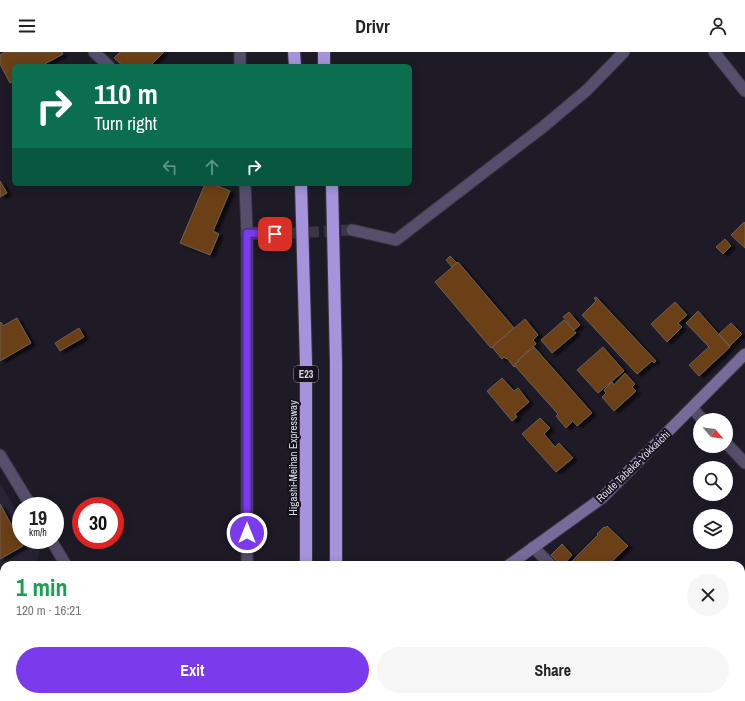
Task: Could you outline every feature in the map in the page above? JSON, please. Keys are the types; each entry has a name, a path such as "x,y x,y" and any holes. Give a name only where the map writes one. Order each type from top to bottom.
{"highway":[{"path":"294,52 295,64"},
{"path":"324,52 324,64"},
{"name":"Higashi-Meihan Expressway","path":"301,186 306,363 306,561"},
{"path":"332,186 336,363 336,561"}],"main road":[{"name":"Route Tabeka-Yokkaichi","path":"514,561 602,498 745,354"}],"street":[{"path":"94,52 107,64"},
{"path":"240,52 240,64"},
{"path":"352,230 396,240 543,127 587,90 624,52"},
{"path":"714,52 745,91"},
{"path":"245,188 247,233 247,561"},
{"path":"247,233 275,234"},
{"path":"692,408 697,413"},
{"path":"733,450 745,463"},
{"path":"0,455 26,497"},
{"path":"533,547 547,561"},
{"path":"56,549 64,561"}],"shaded area":[{"path":"0,483 12,504 12,549 38,549 40,552 37,559 38,561 0,561"}],"building":[{"path":"5,52 62,52 63,54 45,64 12,64 12,82 10,83 0,64 0,55"},
{"path":"120,52 164,52 152,64 121,64 114,58"},
{"path":"0,181 7,193 0,197"},
{"path":"204,186 218,186 230,191 213,231 219,234 210,255 180,243"},
{"path":"744,222 745,223 745,248 731,235"},
{"path":"725,239 731,246 723,254 716,247"},
{"path":"450,256 457,263 452,267 446,260"},
{"path":"458,262 514,328 491,348 435,282"},
{"path":"596,297 656,361 654,363 652,361 637,374 582,315 596,301 594,298"},
{"path":"675,302 687,315 678,323 682,327 667,342 651,324"},
{"path":"698,311 730,347 699,376 689,365 709,347 686,323"},
{"path":"569,312 580,325 574,330 563,317"},
{"path":"17,318 31,343 0,361 0,323 1,322 3,326"},
{"path":"525,319 538,335 533,340 536,344 518,360 519,361 514,367 507,358 506,359 504,357 502,359 492,347"},
{"path":"564,320 576,333 552,353 541,340"},
{"path":"731,323 742,334 730,346 719,334"},
{"path":"79,328 84,337 60,351 55,343"},
{"path":"534,347 592,413 577,426 573,421 566,428 556,416 558,414 515,366 515,364 519,361 518,360"},
{"path":"603,347 624,371 598,393 577,370"},
{"path":"625,373 635,384 632,387 636,391 614,411 602,397 606,393 604,390 612,382 614,385"},
{"path":"502,378 514,391 518,388 529,402 515,414 517,417 512,421 487,391"},
{"path":"540,418 550,428 544,434 555,447 559,443 573,458 556,472 522,434"},
{"path":"0,504 12,526 12,549 18,549 0,559"},
{"path":"607,526 628,546 612,561 572,561 604,527 605,528"},
{"path":"562,544 572,555 567,561 557,561 551,555"}],"tunnel":[{"path":"275,234 352,230"}],"route":[{"path":"247,533 247,233 275,234"}]}
